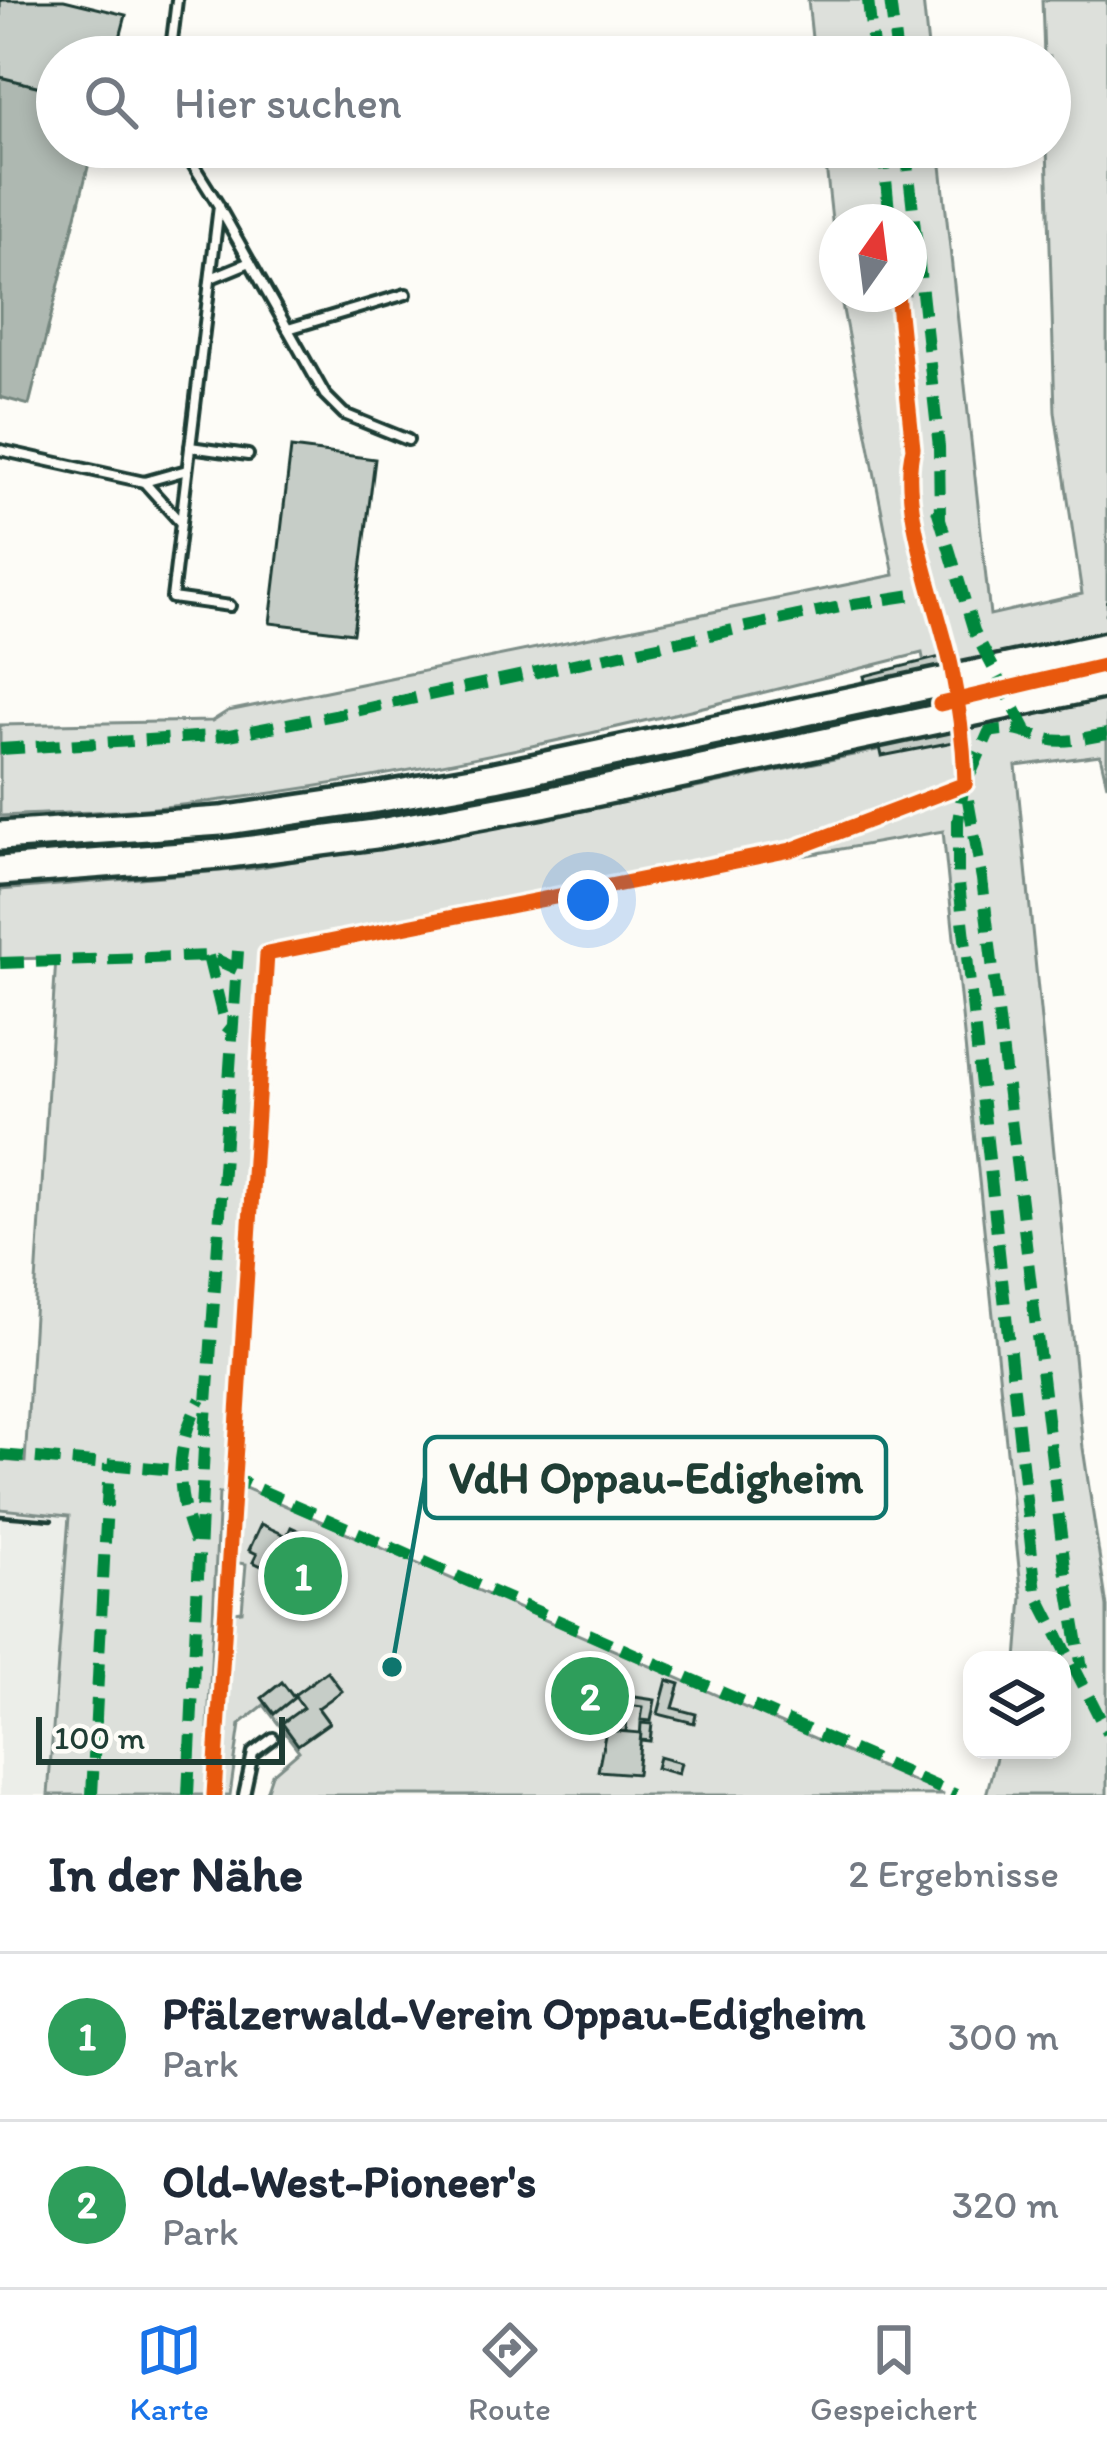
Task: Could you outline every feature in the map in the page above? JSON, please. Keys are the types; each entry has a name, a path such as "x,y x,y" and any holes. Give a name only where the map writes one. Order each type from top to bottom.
{"highway":[{"path":"0,836 221,821 370,799 495,777 1107,644"},
{"path":"0,871 221,854 375,834 1107,683"}],"lane":[{"path":"173,36 177,0"},
{"path":"195,168 325,395 344,414 408,440"},
{"path":"219,206 172,598 230,606"},
{"path":"210,279 250,262"},
{"path":"288,329 406,294"},
{"path":"190,447 248,455"},
{"path":"1,453 144,482 187,470"},
{"path":"144,482 181,523"},
{"path":"214,1795 233,1478"},
{"path":"244,1795 253,1754 273,1738"}],"path":[{"path":"1107,591 1107,644"}],"shaded area":[{"path":"808,0 923,0 927,36 812,36"},
{"path":"1042,0 1107,0 1107,785 1100,755 1016,766 1083,1448 1107,1607 1107,1795 986,1795 996,1759 1071,1759 1071,1651 1018,1651 1022,1597 943,831 716,871 713,860 262,950 227,1493 219,1493 208,1728 214,1730 212,1795 48,1795 69,1516 0,1509 0,1460 25,1462 56,958 0,959 0,890 256,868 691,789 939,737 922,653 637,723 349,781 155,808 0,816 0,725 212,721 228,711 894,575 843,312 927,312 927,204 830,204 826,168 941,168 990,615 1082,594 1055,412 1048,168 1071,168 1071,36 1043,36"},
{"path":"0,77 36,86 36,168 88,168 29,405 0,397"},
{"path":"236,1484 944,1795 265,1795 272,1774 299,1751 264,1705 240,1724 230,1795 220,1795 234,1612 242,1611 246,1564 231,1562"},
{"path":"0,1510 69,1515 48,1795 0,1795"}],"building":[{"path":"0,0 64,0 126,15 120,36 36,36 36,86 0,77"},
{"path":"291,448 375,459 353,633 270,623"},
{"path":"940,657 958,741 882,756 864,676"},
{"path":"261,1524 287,1536 291,1527 324,1542 300,1594 279,1585 283,1576 253,1562 257,1554 249,1550"},
{"path":"327,1671 342,1691 318,1708 329,1723 298,1745 282,1723 303,1708 294,1695"},
{"path":"667,1680 680,1684 673,1708 696,1714 694,1723 658,1714"},
{"path":"282,1682 294,1698 274,1714 262,1698"},
{"path":"595,1691 628,1696 627,1707 593,1702"},
{"path":"628,1696 655,1700 651,1721 641,1720 643,1707 627,1705"},
{"path":"613,1715 627,1716 626,1732 612,1731"},
{"path":"581,1716 596,1718 594,1733 580,1732"},
{"path":"641,1723 652,1724 650,1741 640,1740"},
{"path":"606,1730 641,1733 637,1774 598,1771"},
{"path":"659,1757 681,1763 678,1774 656,1768"}],"railway":[{"path":"0,1516 52,1520"}],"marked path":[{"path":"868,0 872,36"},
{"path":"890,0 894,36"},
{"path":"885,168 888,204"},
{"path":"908,168 939,447 940,520"},
{"path":"937,509 974,631 1026,730"},
{"path":"0,749 229,735 854,604 932,592"},
{"path":"970,775 989,732 1012,730 1062,741 1107,734"},
{"path":"965,778 958,821 958,874 1036,1592 1107,1732"},
{"path":"968,800 982,879 1065,1568 1082,1668"},
{"path":"188,1795 204,1447 238,951"},
{"path":"208,956 225,1025 230,1029"},
{"path":"0,963 208,956 237,969"},
{"path":"195,1542 180,1470 186,1434 201,1399"},
{"path":"0,1455 177,1470"},
{"path":"92,1795 109,1464"},
{"path":"233,1470 233,1478 956,1795"}],"cycle path":[{"path":"899,312 913,448 911,498 954,680 965,784"},
{"path":"940,704 1107,665"},
{"path":"214,1795 267,954 791,850 965,784"}],"place":[{"name":"Pfälzerwald-Verein Oppau-Edigheim","path":"303,1576"},
{"name":"VdH Oppau-Edigheim","path":"392,1667"},
{"name":"Old-West-Pioneer's","path":"590,1696"}]}
